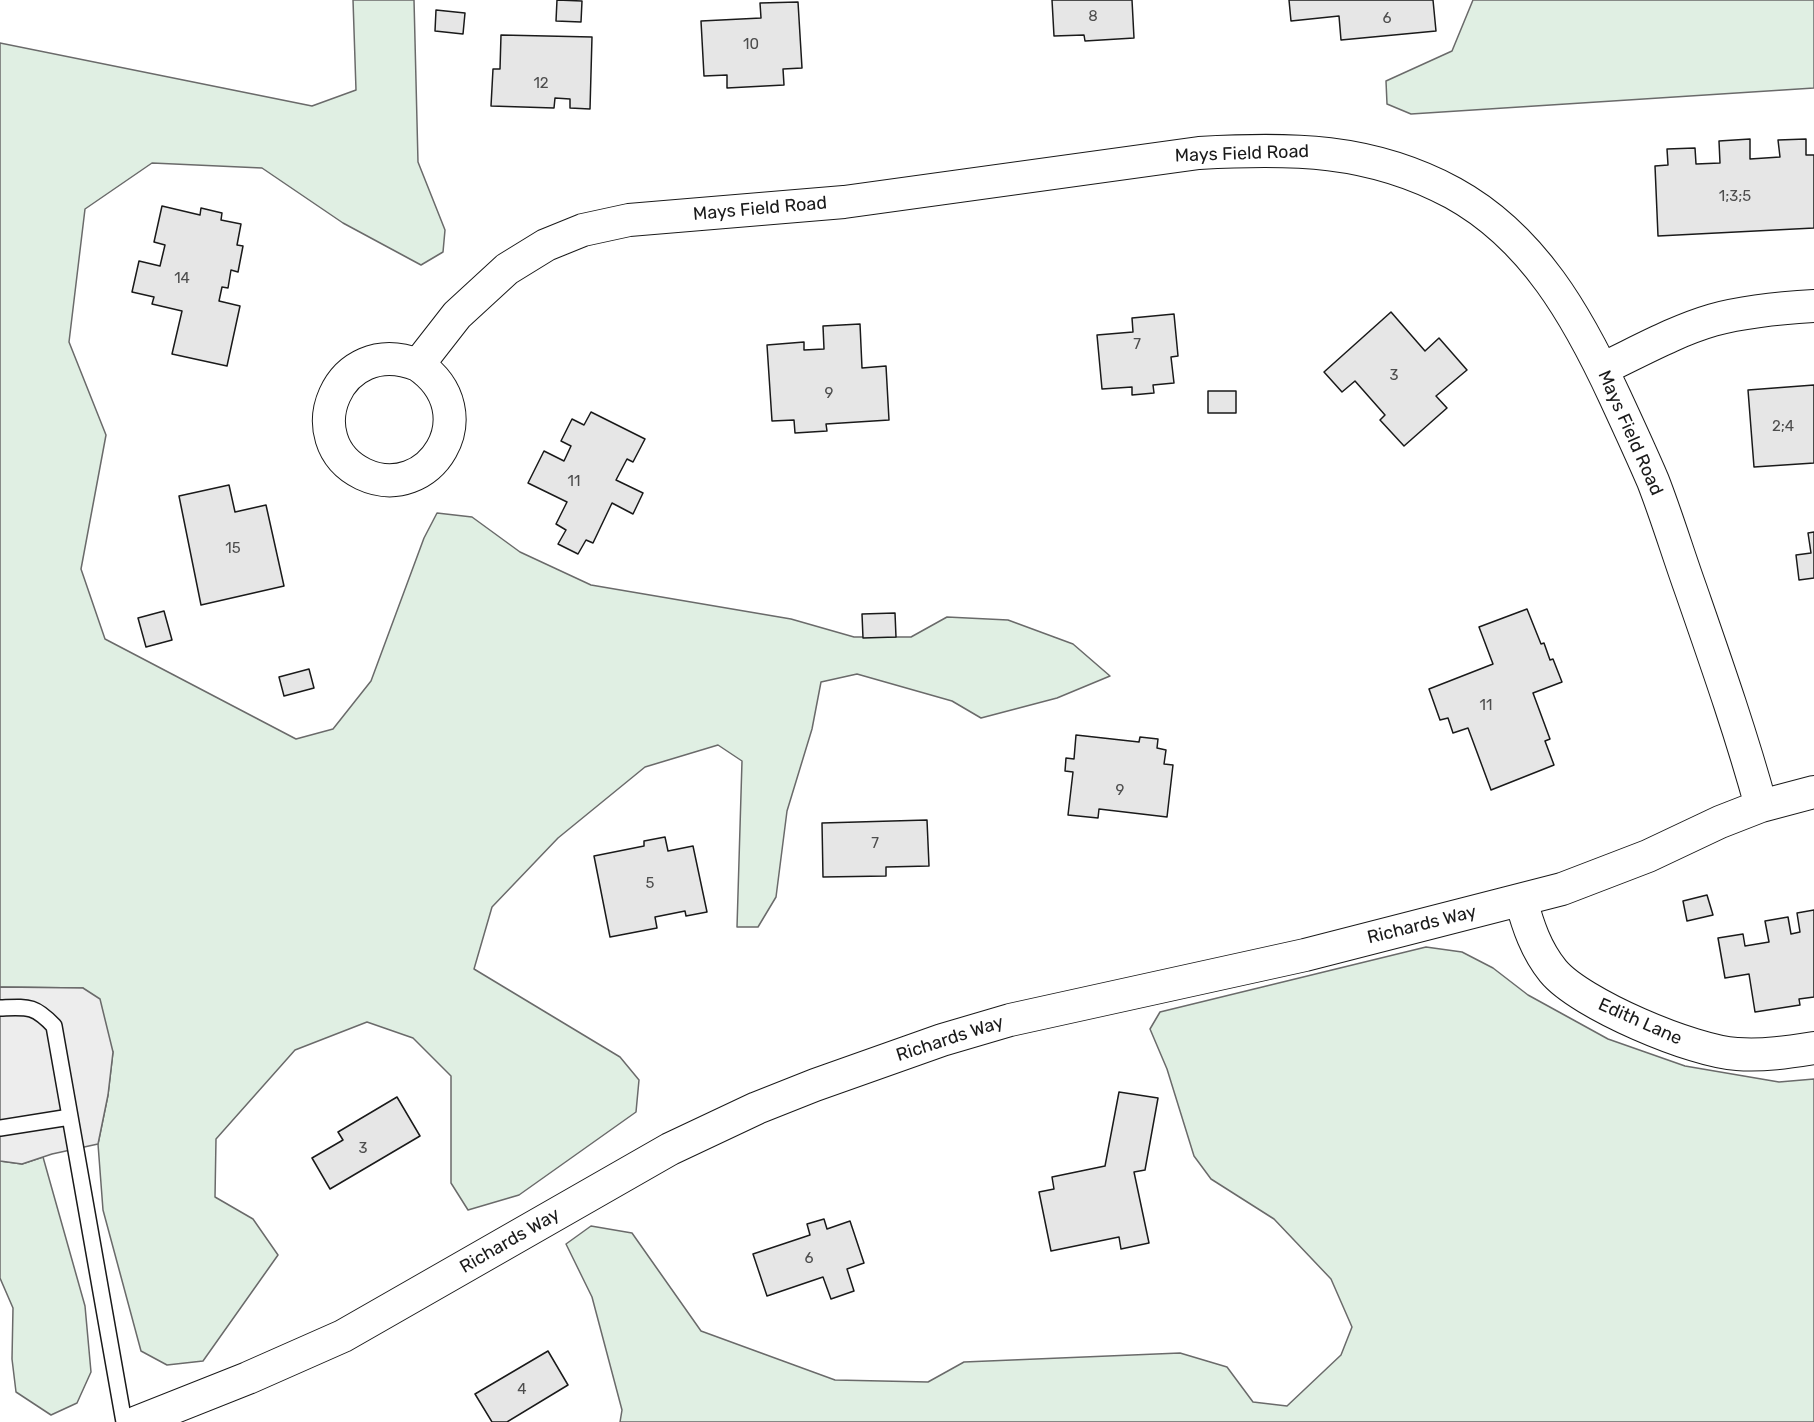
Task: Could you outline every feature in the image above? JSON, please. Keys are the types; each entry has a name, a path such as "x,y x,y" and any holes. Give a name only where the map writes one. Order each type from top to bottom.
{"street":[{"name":"Mays Field Road","path":"418,365 457,315 507,269 546,245 583,230 629,220 844,202 1167,156 1247,150 1328,153 1361,158 1393,167 1454,194 1482,212 1532,257 1553,283 1571,311 1602,369 1653,483 1744,744 1761,806"},
{"path":"1602,369 1671,336 1712,320 1747,313 1814,306"},
{"name":"Richards Way","path":"137,1422 248,1378 343,1336 670,1149 757,1108 814,1085 942,1040 1010,1020 1147,988 1254,967 1562,889 1606,873 1761,806 1814,792"},
{"name":"Edith Lane","path":"1521,900 1530,933 1552,970 1571,987 1603,1006 1659,1032 1713,1051 1771,1054 1814,1048"}],"lane":[{"path":"0,1008 26,1007 41,1012 54,1026 124,1422"},
{"path":"0,1128 70,1117"}],"green space":[{"path":"353,0 414,0 418,162 445,230 443,252 421,265 343,223 262,168 152,163 85,209 69,342 106,435 81,569 105,639 296,739 333,729 371,681 424,538 437,513 472,517 520,552 591,585 791,619 854,637 911,637 947,617 1008,620 1073,644 1110,676 1057,698 981,718 952,701 857,674 821,682 812,729 787,811 776,897 758,927 737,927 742,761 718,745 645,767 558,838 492,907 474,969 620,1057 639,1080 636,1112 519,1195 468,1210 451,1183 451,1076 413,1038 367,1022 295,1050 216,1139 215,1197 253,1219 278,1255 203,1361 167,1365 141,1351 103,1210 98,1144 108,1095 113,1052 83,988 0,987 0,43 312,106 356,90"},
{"path":"1473,0 1814,0 1814,88 1411,114 1387,104 1386,81 1452,51"},
{"path":"1426,947 1462,952 1493,968 1528,995 1608,1039 1685,1066 1779,1082 1814,1079 1814,1422 620,1422 622,1410 592,1297 566,1244 591,1226 632,1233 701,1331 835,1380 928,1382 964,1362 1180,1353 1227,1367 1253,1402 1287,1406 1341,1355 1352,1327 1331,1279 1274,1219 1211,1179 1194,1156 1167,1069 1150,1029 1160,1012"},
{"path":"43,1157 85,1306 91,1372 77,1403 51,1415 16,1392 12,1359 13,1308 0,1278 0,1161 22,1164"}],"shaded area":[{"path":"0,987 83,988 100,999 113,1052 108,1095 98,1144 52,1154 22,1164 0,1161"}],"building":[{"path":"557,0 582,1 581,22 556,21"},
{"path":"1052,0 1132,0 1134,38 1085,41 1084,35 1054,36"},
{"path":"1289,0 1433,0 1436,31 1341,40 1339,16 1291,21"},
{"path":"798,2 802,68 783,69 784,85 727,88 727,75 704,76 701,21 761,18 760,3"},
{"path":"436,10 465,13 463,34 435,31"},
{"path":"501,35 592,37 590,109 570,108 570,99 555,98 554,108 491,106 493,69 500,69"},
{"path":"1750,139 1750,159 1780,157 1778,140 1806,139 1806,155 1814,155 1814,228 1658,236 1655,166 1668,165 1667,149 1695,148 1696,164 1720,163 1719,141"},
{"path":"162,206 200,215 201,208 222,213 221,220 241,224 237,245 243,246 238,272 231,270 228,288 222,287 219,301 240,306 227,366 172,354 182,311 152,304 154,297 132,292 139,261 160,266 165,245 154,242"},
{"path":"1391,312 1425,351 1439,338 1467,370 1436,396 1447,408 1404,446 1380,420 1385,415 1355,381 1342,392 1324,372"},
{"path":"1174,314 1178,356 1171,357 1174,383 1153,385 1154,393 1132,395 1132,387 1102,389 1097,335 1133,332 1132,318"},
{"path":"860,324 862,368 886,366 889,420 826,424 827,431 795,433 794,420 772,421 767,345 804,342 804,350 824,349 823,326"},
{"path":"1814,385 1814,463 1754,467 1748,390"},
{"path":"1208,391 1236,391 1236,413 1208,413"},
{"path":"591,412 645,439 633,462 627,459 616,480 643,493 633,514 612,503 593,543 586,540 578,554 558,544 566,530 556,524 567,502 528,483 544,451 564,461 571,446 561,441 572,419 584,425"},
{"path":"229,485 235,512 266,505 284,586 201,605 179,496"},
{"path":"1814,532 1814,578 1799,580 1796,555 1811,553 1808,533"},
{"path":"1527,609 1541,644 1544,643 1550,660 1553,659 1562,682 1533,693 1550,739 1545,741 1554,765 1491,790 1468,728 1453,733 1448,718 1440,720 1429,689 1493,664 1479,627"},
{"path":"164,611 172,640 146,647 138,618"},
{"path":"895,613 896,637 863,638 862,614"},
{"path":"309,669 314,688 284,696 279,677"},
{"path":"1076,735 1139,742 1140,737 1158,739 1157,748 1166,750 1164,764 1173,765 1167,817 1099,809 1098,818 1068,815 1073,772 1065,771 1066,758 1074,759"},
{"path":"927,820 929,866 886,867 886,876 823,877 822,823"},
{"path":"665,837 668,851 693,846 707,912 686,916 685,911 655,917 657,928 610,937 594,856 644,846 644,841"},
{"path":"1707,895 1713,915 1687,921 1683,901"},
{"path":"1814,910 1814,997 1799,999 1800,1005 1755,1012 1749,974 1725,978 1718,938 1743,934 1745,946 1769,942 1765,921 1788,917 1791,934 1800,932 1797,913"},
{"path":"1119,1092 1158,1098 1145,1170 1134,1172 1149,1243 1121,1249 1119,1237 1051,1251 1039,1192 1054,1189 1052,1177 1105,1166"},
{"path":"397,1097 420,1136 330,1189 312,1158 343,1140 338,1132"},
{"path":"824,1219 827,1229 850,1221 864,1263 847,1269 854,1291 831,1299 823,1277 767,1296 753,1254 810,1235 807,1224"},
{"path":"548,1351 568,1385 507,1422 492,1422 475,1394"}]}
